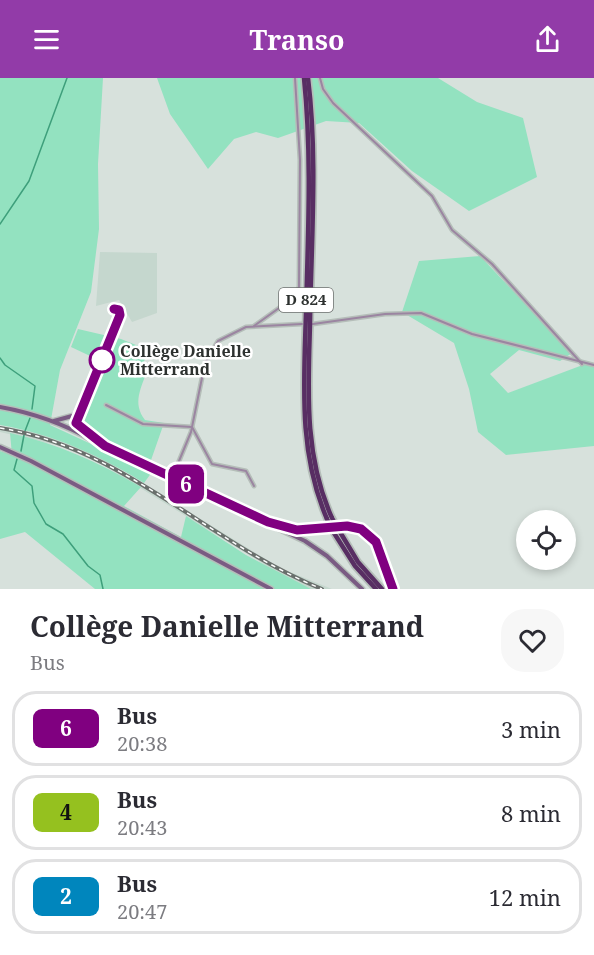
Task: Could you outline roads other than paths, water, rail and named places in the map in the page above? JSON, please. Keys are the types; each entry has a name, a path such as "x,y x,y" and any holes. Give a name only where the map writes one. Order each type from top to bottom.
{"highway":[{"name":"D 824","path":"306,78 313,142 309,431 317,475 330,519 355,566 376,589"},
{"name":"D 824","path":"337,533 382,589"}],"main road":[{"path":"0,407 72,428 172,478 268,522 317,549 362,589"},
{"path":"52,421 70,415 97,442"},
{"path":"63,419 63,425"},
{"path":"72,428 76,423"},
{"path":"0,447 31,461 271,589"},
{"path":"268,522 297,530 347,526 361,529 376,542 393,589"}],"street":[{"path":"254,326 293,298 299,287 300,160 295,78"},
{"path":"320,78 323,89 333,103 432,196 458,236 492,264 584,364"},
{"path":"313,324 385,314 421,313 472,334 594,365"},
{"path":"268,316 271,326"},
{"path":"172,478 192,427 205,363 212,350 228,334 254,326 302,324"},
{"path":"106,405 143,424 192,427"},
{"path":"192,427 212,464 246,471 254,486"}],"waterway":[{"path":"0,224 29,181 67,78"},
{"path":"0,358 5,365 35,386 32,409"},
{"path":"25,431 30,418"},
{"path":"21,451 24,435"},
{"path":"17,459 14,470 32,486 34,503 46,524 63,534 88,566 100,575 103,589"}],"railway":[{"path":"0,428 45,439 87,455 127,476 281,570 322,589"}],"place":[{"name":"Collège Danielle Mitterrand","path":"102,360"}]}
